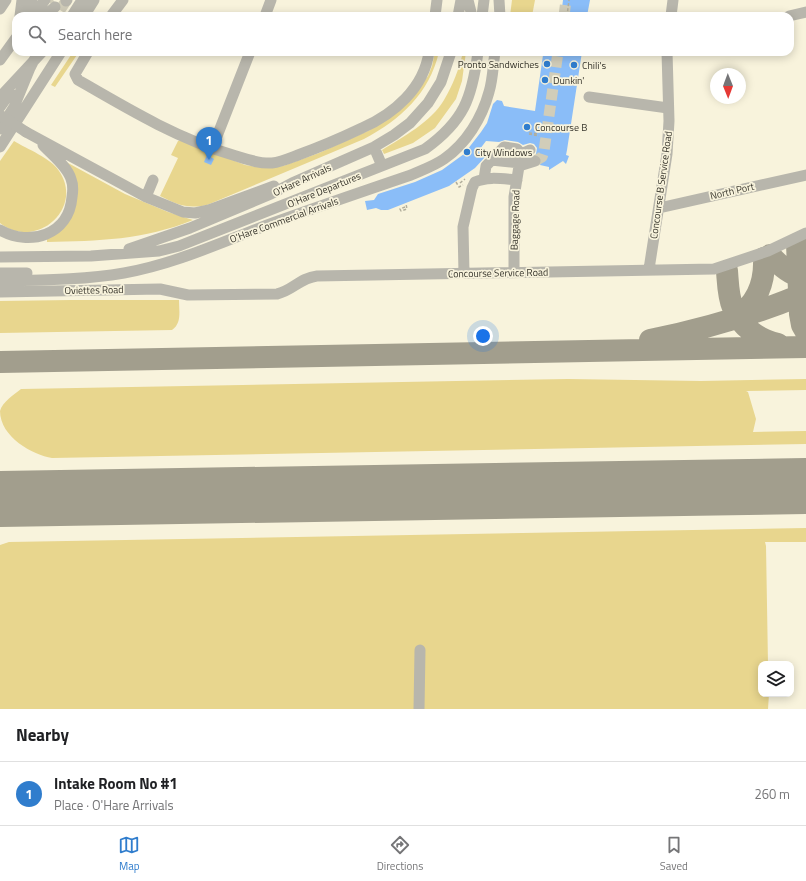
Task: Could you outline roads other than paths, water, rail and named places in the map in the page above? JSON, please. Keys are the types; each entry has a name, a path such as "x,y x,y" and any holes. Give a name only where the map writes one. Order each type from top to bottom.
{"street":[{"path":"0,9 6,0"},
{"path":"22,0 23,12"},
{"path":"24,12 26,0"},
{"path":"25,12 32,0"},
{"path":"32,12 39,0"},
{"path":"49,12 82,0"},
{"path":"86,12 94,0"},
{"path":"114,12 123,0"},
{"path":"266,12 271,0"},
{"path":"436,12 437,0"},
{"path":"458,12 460,0"},
{"path":"468,0 470,12"},
{"path":"499,0 500,12"},
{"path":"672,12 673,0"},
{"path":"483,12 484,1"},
{"path":"46,12 62,7"},
{"path":"52,12 62,7"},
{"path":"794,15 806,12"},
{"path":"0,60 12,44"},
{"path":"0,89 38,56"},
{"path":"0,97 38,56"},
{"path":"0,107 38,56"},
{"path":"0,118 38,56"},
{"path":"0,128 14,107 30,68 38,56"},
{"path":"0,147 58,56"},
{"path":"86,56 75,74 78,80 138,115 176,134 212,149 253,161 274,163 335,140 385,117 408,96 423,75 429,56"},
{"path":"212,149 248,56"},
{"name":"O'Hare Arrivals","path":"111,254 190,228 271,194 292,183 374,147 394,136 419,114 434,94 450,56"},
{"path":"446,68 455,56"},
{"name":"O'Hare Departures","path":"111,254 159,251 179,246 425,149 436,141 451,126 464,109 475,77 478,56"},
{"name":"O'Hare Commercial Arrivals","path":"0,281 74,279 119,274 176,260 271,224 411,175 443,159 464,141 481,114 489,91 494,56"},
{"name":"Concourse B Service Road","path":"649,269 659,208 669,121 667,56"},
{"path":"589,97 668,108"},
{"path":"0,115 36,138 146,197 183,212 195,213 208,210 268,188 292,183"},
{"path":"0,230 21,238 38,237 59,226 69,210 72,190 71,178 65,169 36,138"},
{"path":"374,147 382,166"},
{"path":"484,179 485,169 491,160 504,147 517,149 523,159"},
{"path":"491,160 523,159 535,161"},
{"name":"Baggage Road","path":"514,272 514,197 523,159"},
{"name":"North Port","path":"659,208 806,175"},
{"path":"464,273 463,227 472,188 475,182 484,179 517,180"},
{"path":"146,197 153,180"},
{"name":"Concourse Service Road","path":"188,295 277,294 282,293 308,277 317,276 714,269 768,251 806,234"},
{"path":"2,258 111,254"},
{"path":"0,273 119,274"},
{"name":"Oviettes Road","path":"0,292 160,289 188,295"},
{"path":"419,709 420,650"}],"tunnel":[{"path":"50,3 53,0"},
{"path":"564,12 566,0"},
{"path":"60,10 66,1"},
{"path":"535,161 542,157 544,151 557,56"}],"place":[{"name":"Pronto Sandwiches","path":"547,64"},
{"name":"Chili's","path":"574,65"},
{"name":"Dunkin'","path":"545,80"},
{"name":"Concourse B","path":"527,127"},
{"name":"City Windows","path":"467,152"},
{"name":"Intake Room No #1","path":"209,160"}]}
